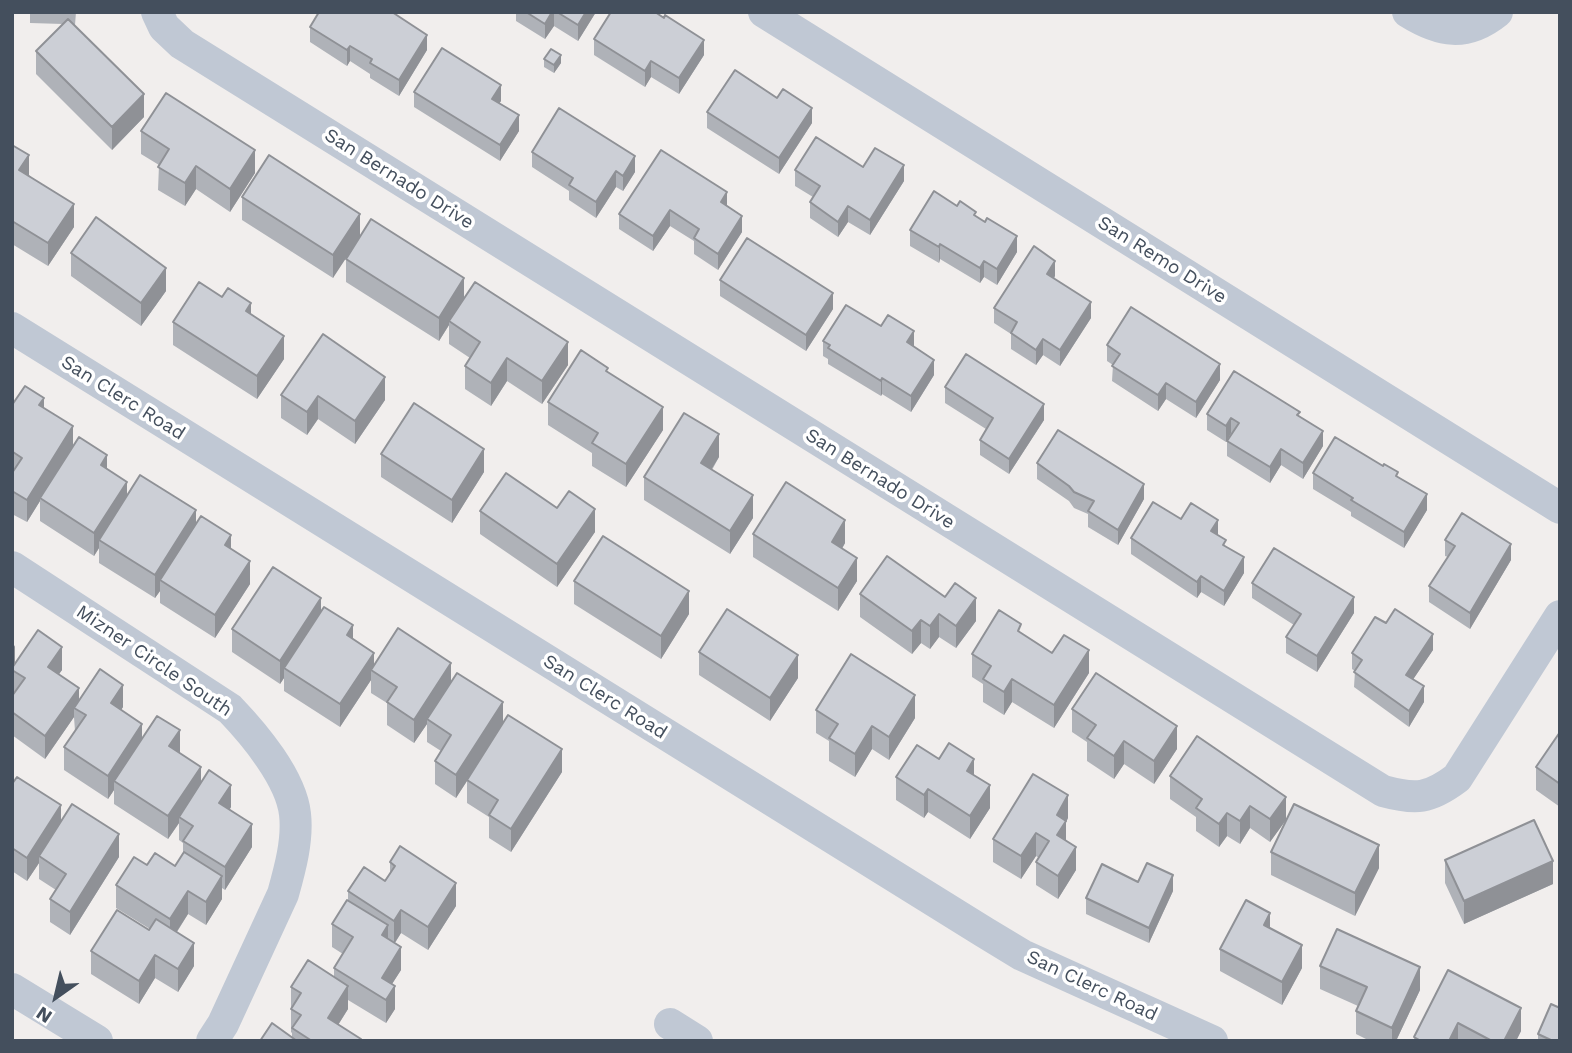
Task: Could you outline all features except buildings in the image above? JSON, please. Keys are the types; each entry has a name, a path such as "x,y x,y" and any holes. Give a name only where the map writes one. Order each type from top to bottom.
{"street":[{"name":"San Bernado Drive","path":"157,12 164,27 182,44 1383,791 1408,798 1435,794 1457,778 1560,616"},
{"name":"San Remo Drive","path":"764,12 1560,508"},
{"path":"1408,12 1428,25 1453,30 1472,27 1497,12"},
{"name":"San Clerc Road","path":"12,328 1022,955 1212,1041"},
{"name":"Mizner Circle South","path":"12,567 230,709 248,727 271,759 289,794 295,814 290,872 283,894 223,1024 212,1041"},
{"path":"12,989 97,1041"},
{"path":"670,1024 698,1041"}]}
